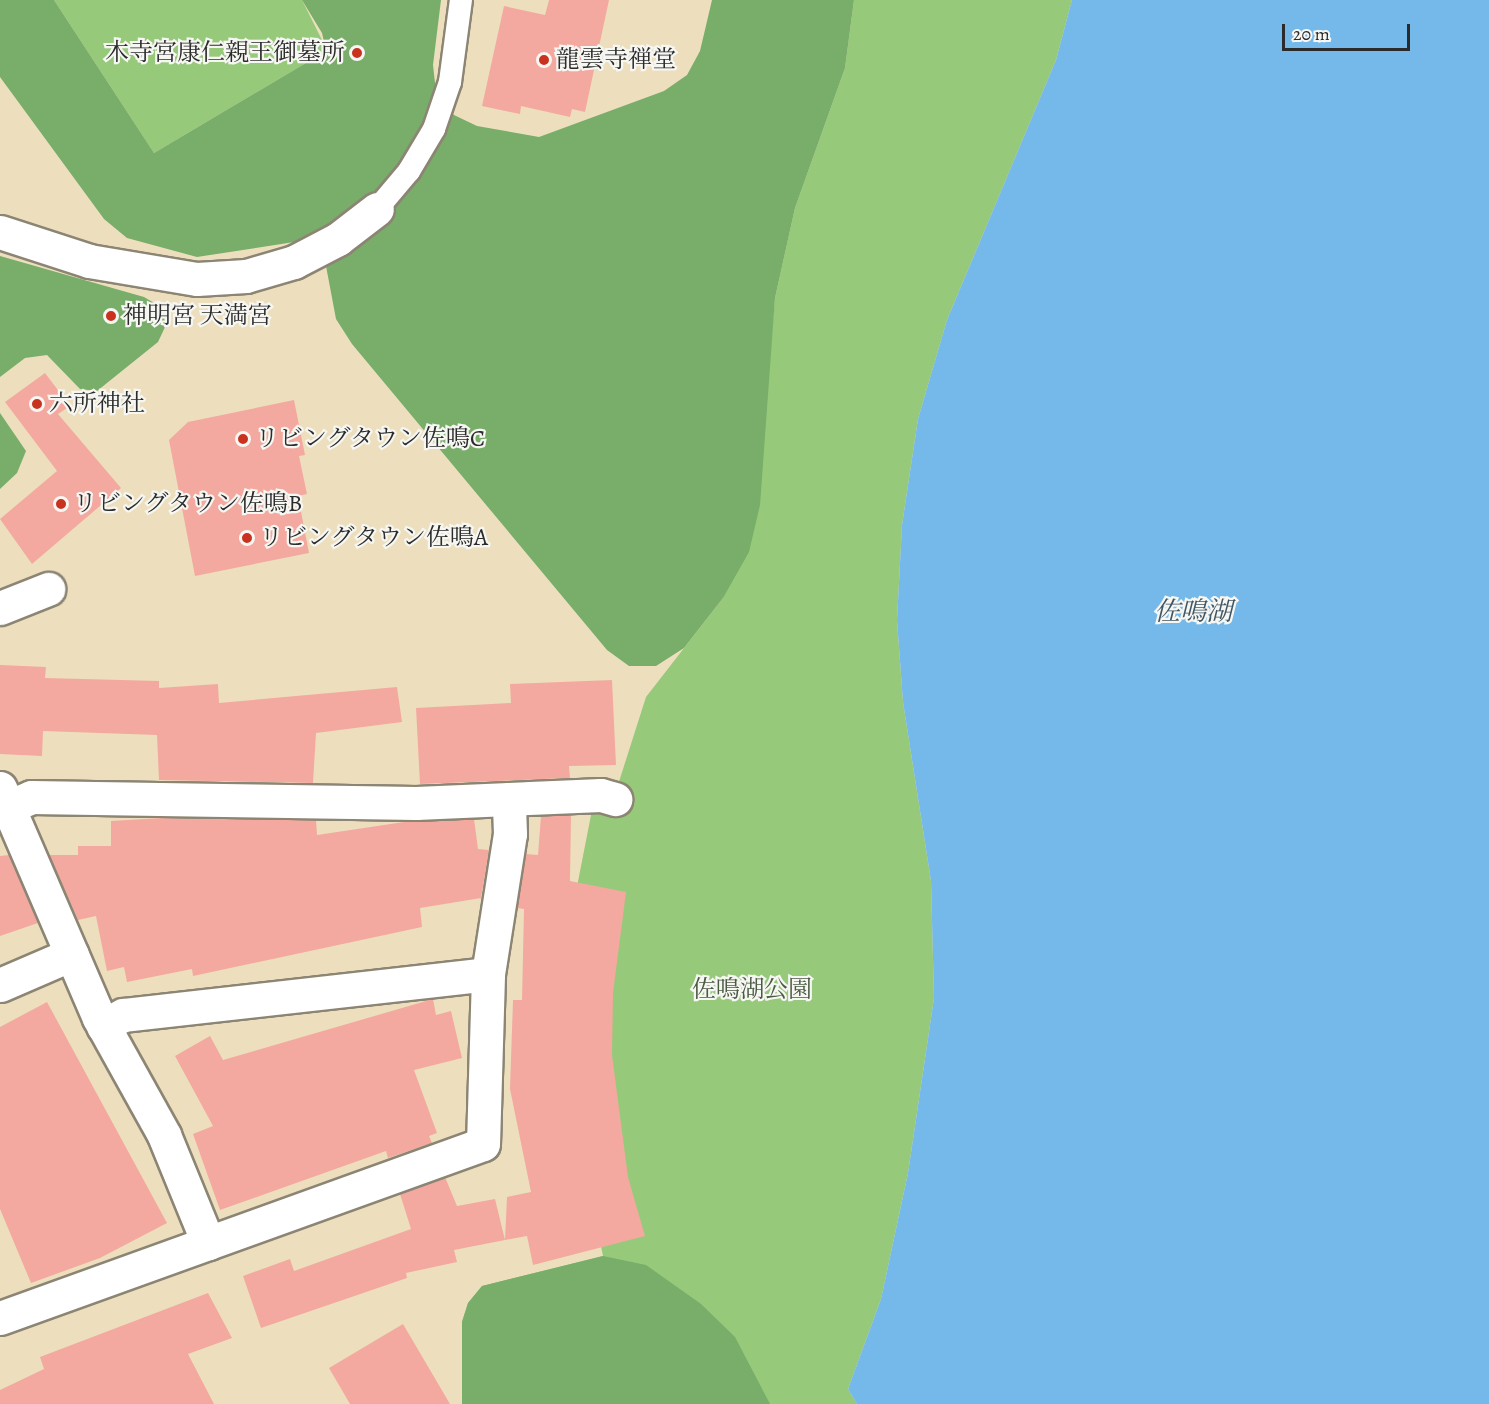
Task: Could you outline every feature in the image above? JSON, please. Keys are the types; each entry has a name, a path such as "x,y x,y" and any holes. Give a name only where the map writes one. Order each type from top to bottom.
{"street":[{"path":"0,232 90,261 197,279 246,276 294,262 338,239 377,209"},
{"path":"0,608 48,588"},
{"path":"208,1244 164,1136 104,1026 4,797 416,804 509,799 615,799"},
{"path":"0,1318 483,1144 488,974 510,834 509,799"},
{"path":"0,985 72,954"},
{"path":"104,1026 123,1015 488,974"}],"lane":[{"path":"377,209 409,171 434,129 450,82 461,0"}],"green space":[{"path":"0,0 54,0 154,153 316,57 325,46 322,33 302,0 441,0 433,65 436,92 454,115 477,126 539,137 664,91 687,75 700,51 712,0 854,0 845,68 795,208 775,298 760,505 749,552 723,598 684,648 656,666 629,666 607,650 352,344 336,319 326,266 307,240 197,257 127,238 104,219 0,77"},
{"path":"54,0 302,0 325,46 316,57 154,153"},
{"name":"佐鳴湖公園","path":"854,0 1072,0 1056,60 947,320 918,419 902,525 897,620 903,702 931,881 934,998 908,1173 881,1299 848,1389 857,1404 462,1404 462,1322 468,1303 482,1286 603,1256 582,1154 573,907 592,810 609,813 646,697 723,598 767,388 775,298 795,208 845,68"},
{"path":"0,256 144,297 161,307 166,325 158,342 97,391 80,389 47,355 25,358 0,377"},
{"path":"0,413 26,451 17,473 0,489"},
{"path":"603,1256 646,1265 701,1304 735,1337 770,1404 462,1404 462,1322 468,1303 482,1286"}],"water":[{"name":"佐鳴湖","path":"1072,0 1489,0 1489,1404 857,1404 848,1389 881,1299 908,1173 934,998 931,881 903,702 897,620 902,525 918,419 947,320 1056,60"}],"building":[{"name":"龍雲寺禅堂","path":"549,0 609,0 585,112 572,109 570,117 521,106 520,114 482,106 504,6 545,15"},
{"name":"リビングタウン佐鳴B","path":"45,373 70,406 58,414 121,488 32,564 0,519 57,471 5,402"},
{"path":"294,400 305,455 299,456 307,494 298,496 309,553 195,576 169,440 188,422"},
{"path":"0,665 46,667 45,678 159,681 159,688 218,684 219,703 397,687 402,722 316,733 313,783 159,780 157,735 43,731 42,756 0,754"},
{"path":"612,680 616,765 569,766 570,778 420,784 416,708 511,703 510,684"},
{"path":"571,815 570,881 626,892 613,993 612,1055 628,1177 645,1236 533,1265 527,1236 505,1240 507,1197 531,1192 510,1089 513,1000 522,1000 524,909 517,908 526,854 538,855 541,816"},
{"path":"161,818 316,820 317,835 404,822 474,819 478,849 489,850 481,898 420,908 422,927 193,976 192,969 127,982 124,967 107,971 96,916 78,920 49,855 78,855 78,846 111,846 111,821"},
{"path":"9,855 38,923 0,936 0,856"},
{"path":"433,999 436,1015 451,1011 462,1058 414,1070 437,1133 429,1136 432,1143 388,1158 386,1151 220,1210 193,1134 213,1126 175,1056 210,1036 223,1060"},
{"path":"47,1002 167,1223 100,1258 31,1283 0,1209 0,1027"},
{"path":"445,1177 457,1206 495,1199 505,1240 454,1250 457,1262 406,1273 407,1278 261,1328 243,1276 290,1259 294,1271 411,1229 400,1194"},
{"path":"208,1293 232,1338 188,1354 214,1404 0,1404 0,1390 44,1369 40,1357"},
{"path":"403,1324 450,1404 350,1404 329,1368"}],"place":[{"name":"木寺宮康仁親王御墓所","path":"357,53"},
{"name":"龍雲寺禅堂","path":"544,60"},
{"name":"神明宮 天満宮","path":"111,316"},
{"name":"六所神社","path":"37,404"},
{"name":"リビングタウン佐鳴C","path":"243,439"},
{"name":"リビングタウン佐鳴B","path":"61,504"},
{"name":"リビングタウン佐鳴A","path":"247,538"}]}
